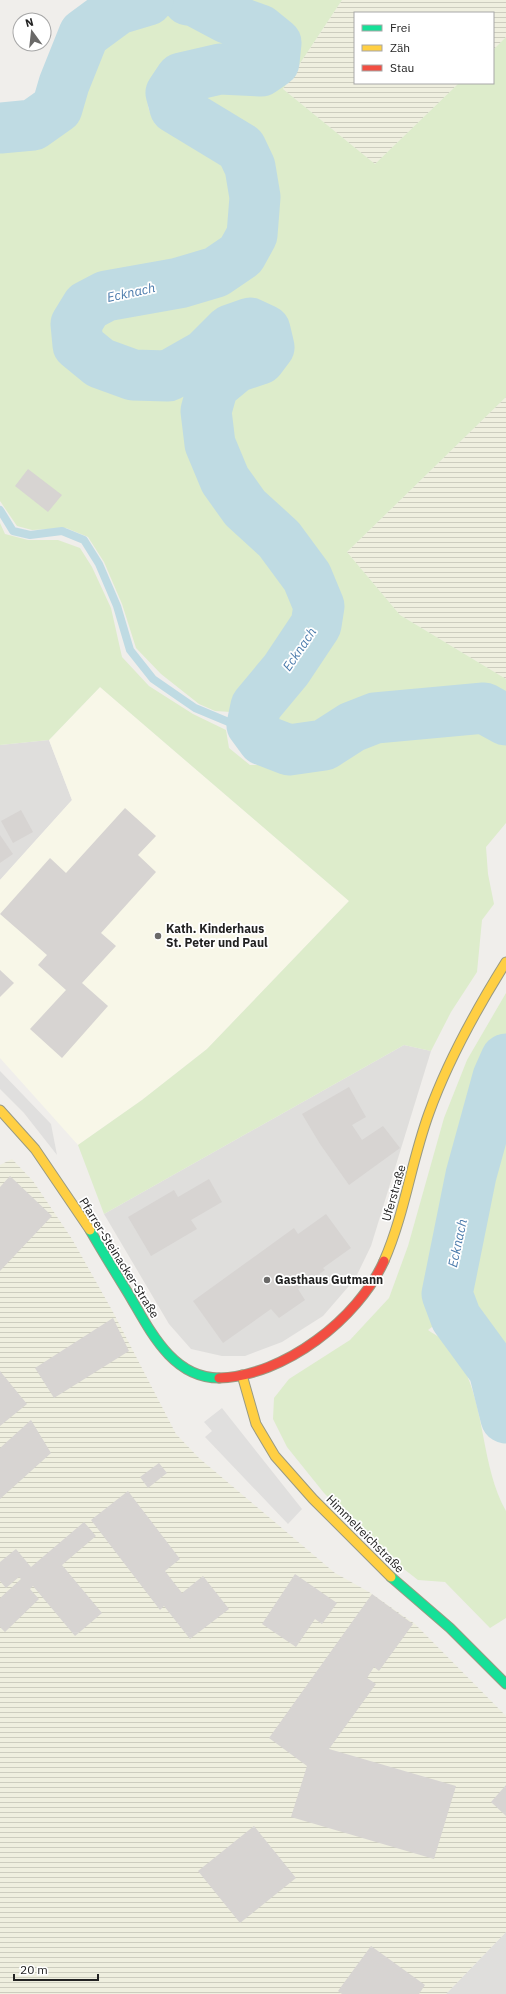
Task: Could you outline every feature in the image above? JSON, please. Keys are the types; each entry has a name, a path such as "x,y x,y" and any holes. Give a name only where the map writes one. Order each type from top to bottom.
{"street":[{"name":"Uferstraße","path":"242,1375 272,1367 301,1352 341,1321 372,1284 392,1244 428,1116 451,1057 479,1005 506,962"},
{"name":"Pfarrer-Steinacker-Straße","path":"0,1110 20,1129 51,1172 147,1325 170,1356 192,1374 218,1378 242,1375"},
{"name":"Himmelreichstraße","path":"242,1375 256,1424 275,1456 313,1499 378,1566 450,1628 506,1684"}],"shaded area":[{"name":"Kath. Kinderhaus St. Peter und Paul","path":"100,687 349,901 207,1049 142,1100 78,1145 0,1058 0,880 72,800 49,740"},
{"path":"49,740 72,800 0,880 0,745"},
{"path":"404,1045 431,1051 371,1246 355,1279 323,1316 282,1342 245,1356 222,1356 191,1349 169,1324 104,1214"},
{"path":"0,1071 51,1124 57,1155 24,1113 0,1089"},
{"path":"222,1408 302,1509 288,1524 205,1437 212,1431 204,1422"},
{"path":"506,1932 506,1994 446,1994"}],"green space":[{"path":"216,0 342,0 283,89 375,164 458,84 494,84 494,49 506,37 506,397 347,552 400,615 506,679 506,709 488,704 377,710 346,721 321,739 290,744 273,734 265,718 270,702 320,636 328,616 325,596 318,572 294,531 254,501 233,475 216,438 213,411 221,391 240,375 264,366 277,350 272,328 255,316 226,323 200,351 165,370 135,369 106,358 88,340 88,323 97,312 112,303 179,291 218,281 245,263 260,236 267,196 245,126 218,110 192,103 188,94 194,85 224,79 261,79 279,68 284,41 262,22"},
{"path":"342,0 506,0 506,37 494,49 494,12 354,12 354,84 458,84 375,164 283,89"},
{"path":"157,8 194,12 219,29 239,36 249,47 245,54 238,56 193,59 177,64 162,75 156,82 151,89 148,98 149,110 155,124 207,136 230,153 237,168 245,193 246,231 238,247 213,262 179,272 101,288 82,288 61,314 59,340 70,358 98,377 122,385 154,389 180,381 213,358 232,338 250,333 257,338 257,350 203,382 192,403 190,424 215,487 270,545 296,580 305,607 301,627 279,661 248,698 231,712 215,711 199,704 161,674 136,648 122,604 104,562 88,537 66,528 32,530 17,526 0,501 0,144 6,145 38,138 64,122 82,86 89,56 114,19"},
{"path":"506,397 506,679 400,615 347,552"},
{"path":"0,523 5,534 28,540 58,540 80,548 92,567 111,608 122,657 149,686 193,714 226,730 229,748 250,765 283,765 323,757 357,736 382,727 481,722 506,736 506,823 486,847 488,874 494,904 482,920 477,972 451,1012 431,1051 404,1045 104,1214 78,1145 142,1100 207,1049 349,901 100,687 49,740 0,745"},
{"path":"506,993 506,1366 505,1361 457,1308 428,1330 451,1345 458,1356 470,1382 480,1419 492,1476 506,1511 506,1618 490,1628 445,1582 418,1580 382,1552 324,1493 287,1447 273,1419 274,1398 289,1379 350,1340 389,1298 408,1246 444,1118 467,1060"},
{"path":"12,1159 33,1181 72,1239 113,1312 176,1434 199,1458 335,1573 369,1592 415,1624 506,1716 506,1932 446,1994 0,1994 0,1165"}],"building":[{"path":"28,469 62,495 48,512 15,486"},
{"path":"125,808 156,836 138,855 156,872 101,933 116,946 82,983 108,1006 62,1058 30,1029 66,990 38,965 47,955 0,914 50,858 66,873"},
{"path":"21,810 33,832 13,843 1,821"},
{"path":"0,835 13,854 0,863"},
{"path":"0,970 14,983 0,997"},
{"path":"349,1087 366,1117 352,1125 362,1140 383,1126 400,1148 349,1185 320,1144 302,1114"},
{"path":"10,1176 52,1216 0,1271 0,1187"},
{"path":"209,1179 222,1202 191,1220 197,1229 151,1256 128,1217 174,1190 178,1197"},
{"name":"Gasthaus Gutmann","path":"326,1214 351,1248 323,1268 325,1270 298,1289 305,1300 279,1318 271,1309 223,1343 193,1301 294,1228 298,1234"},
{"path":"113,1318 129,1351 54,1398 35,1368"},
{"path":"0,1371 27,1404 0,1426"},
{"path":"31,1420 51,1453 0,1499 0,1448"},
{"path":"159,1463 167,1473 148,1488 140,1477"},
{"path":"128,1491 180,1559 165,1571 182,1593 203,1576 229,1609 190,1639 164,1606 160,1610 91,1520"},
{"path":"84,1522 96,1536 62,1565 102,1613 75,1636 33,1586 30,1589 39,1599 5,1632 0,1627 0,1598 21,1579 19,1577 6,1588 0,1581 0,1562 16,1549 31,1567"},
{"path":"295,1574 337,1603 322,1624 315,1619 296,1647 262,1624"},
{"path":"372,1594 413,1624 379,1671 374,1667 367,1678 376,1684 329,1749 456,1786 434,1859 291,1817 307,1766 269,1738"},
{"path":"506,1785 506,1816 491,1802"},
{"path":"254,1826 296,1878 240,1923 198,1871"},
{"path":"371,1946 425,1985 419,1994 342,1994 338,1991"}],"waterway":[{"name":"Ecknach","path":"0,128 33,125 57,108 64,84 84,34 118,9 148,0"},
{"name":"Ecknach","path":"188,0 195,1 227,18 260,30 276,43 274,62 261,71 220,69 181,78 171,93 175,108 241,148 250,167 255,197 252,235 241,255 216,272 179,283 106,296 87,306 76,324 78,345 100,363 133,375 168,376 205,355 230,330 250,323 265,330 269,347 260,359 236,367 213,386 206,411 210,444 225,480 245,508 279,539 307,577 319,606 316,625 286,670 256,706 252,725 263,740 289,750 324,745 352,727 375,718 484,708 506,720"},
{"path":"0,510 13,531 30,535 62,531 84,540 99,564 117,606 130,650 153,679 195,708 231,723 252,725"},
{"name":"Ecknach","path":"506,1059 498,1077 471,1175 447,1294 456,1318 494,1370 506,1418"}],"traffic: fast":[{"path":"90,1230 144,1321 163,1349 187,1370 202,1376 219,1378"},
{"path":"391,1577 450,1628 506,1684"}],"traffic: slow":[{"path":"384,1261 403,1206 417,1150 437,1093 463,1036 506,962"},
{"path":"0,1110 35,1149 90,1230"},
{"path":"242,1375 256,1424 275,1456 313,1499 391,1577"}],"traffic: jam":[{"path":"219,1378 244,1375 269,1367 293,1355 316,1340 338,1323 356,1303 372,1283 384,1261"}],"place":[{"name":"Kath. Kinderhaus St. Peter und Paul","path":"158,936"},
{"name":"Gasthaus Gutmann","path":"267,1280"}]}
